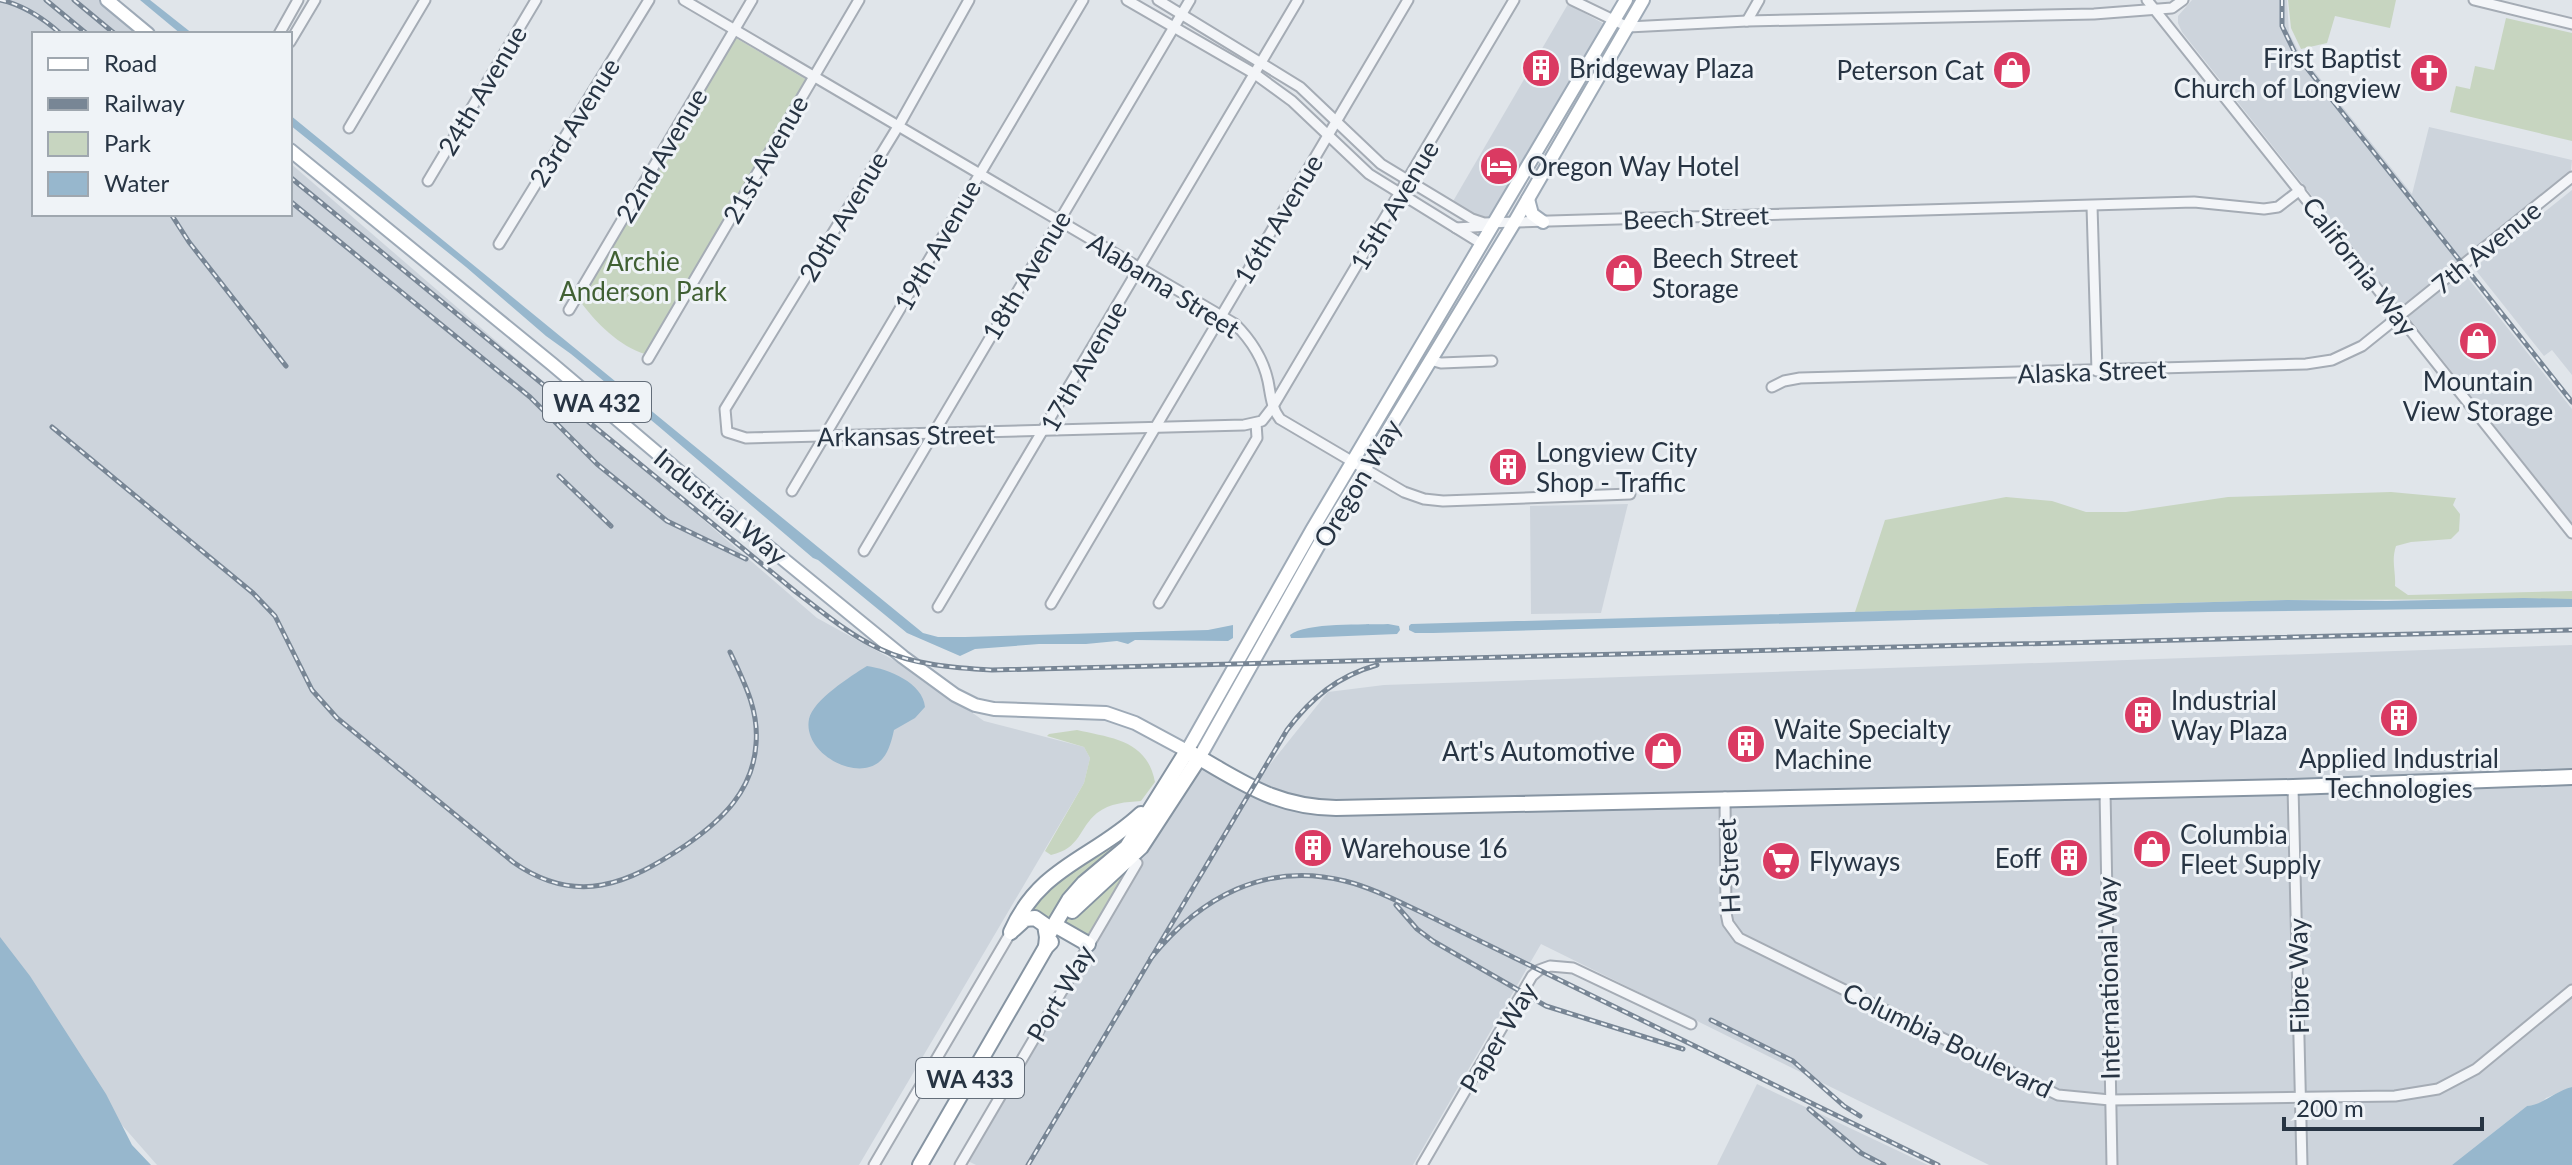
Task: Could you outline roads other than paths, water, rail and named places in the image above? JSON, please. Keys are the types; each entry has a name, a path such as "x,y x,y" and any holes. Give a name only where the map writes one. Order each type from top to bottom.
{"highway":[{"name":"WA 432","path":"1193,754 1250,788 1280,801 1315,808 2293,787 2572,777"},
{"name":"Oregon Way","path":"920,1165 1069,900 1084,883 1127,847 1157,800 1193,754"},
{"name":"Oregon Way","path":"1046,942 1079,903 1141,847 1193,754"},
{"path":"1011,932 1022,910 1043,884 1069,863 1118,835 1157,800"},
{"path":"1011,932 1025,919 1035,918 1043,922 1046,942"},
{"path":"1060,928 1088,944"}],"main road":[{"path":"107,0 146,32"},
{"name":"Oregon Way","path":"1193,754 1352,462 1626,0"},
{"name":"Oregon Way","path":"1193,754 1514,223 1643,0"},
{"name":"Industrial Way","path":"292,152 552,364 787,562 903,657 955,695 975,705 1018,712 1085,710 1106,713 1135,723 1193,754"},
{"path":"1514,223 1515,202 1525,186 1522,175"},
{"path":"1528,199 1532,214 1543,222"}],"street":[{"path":"280,32 298,0"},
{"path":"292,39 315,0"},
{"path":"349,128 425,0"},
{"name":"24th Avenue","path":"428,181 536,0"},
{"name":"23rd Avenue","path":"499,244 649,0"},
{"name":"Alabama Street","path":"684,0 1235,324 1255,347 1266,372 1272,408"},
{"name":"22nd Avenue","path":"569,310 752,0"},
{"name":"21st Avenue","path":"648,359 859,0"},
{"name":"20th Avenue","path":"727,432 725,409 899,125 969,0"},
{"name":"19th Avenue","path":"792,491 1083,0"},
{"path":"1127,0 1255,74 1292,101 1369,174 1482,244"},
{"name":"Beech Street","path":"1158,0 1300,87 1381,164 1472,219 1494,224 2194,202 2264,209 2278,207 2300,190"},
{"name":"18th Avenue","path":"864,551 1190,0"},
{"name":"17th Avenue","path":"938,607 1298,0"},
{"name":"16th Avenue","path":"1051,604 1408,0"},
{"name":"15th Avenue","path":"1272,408 1514,0"},
{"path":"1572,0 1628,27 1747,21 2094,14 2172,8 2183,0"},
{"path":"1747,21 1759,0"},
{"name":"California Way","path":"2147,0 2572,533"},
{"path":"2474,0 2572,24"},
{"name":"7th Avenue","path":"2400,317 2572,177"},
{"path":"2092,206 2097,371"},
{"path":"1453,228 1473,229 1494,224"},
{"name":"Alaska Street","path":"1772,387 1800,378 2323,362 2355,350 2400,317"},
{"path":"1430,360 1441,363 1492,361"},
{"path":"1159,603 1257,438 1256,423 1267,416 1272,408 1290,427 1404,492 1443,501 1630,494"},
{"name":"Arkansas Street","path":"727,432 746,438 826,437 1154,429 1256,423"},
{"name":"Fibre Way","path":"2293,787 2302,1165"},
{"name":"International Way","path":"2105,791 2112,1165"},
{"name":"H Street","path":"1725,797 1726,913 1735,934"},
{"name":"Port Way","path":"962,1162 1137,863"},
{"path":"874,1165 1011,932"},
{"name":"Columbia Boulevard","path":"1735,934 1749,945 2058,1095 2110,1100 2395,1096 2430,1091 2450,1085 2476,1069 2572,990"},
{"name":"Paper Way","path":"1422,1165 1532,976 1539,970 1550,966 1573,968 1691,1024"},
{"path":"962,1162 974,1165"}],"water":[{"path":"140,0 150,0 190,32 179,32"},
{"path":"292,117 923,633 938,637 965,637 1208,630 1233,625 1233,638 1228,641 1135,640 1128,644 1117,641 1039,644 975,649 960,656 907,633 292,127"},
{"path":"2572,599 2572,607 2208,612 1433,633 1409,630 1411,624 2287,600"},
{"path":"1322,626 1399,626 1397,634 1299,638 1291,638 1290,635"},
{"path":"867,666 885,670 912,684 923,698 925,707 915,718 894,730 885,755 874,766 849,767 824,754 815,744 809,732 809,719 825,697"},
{"path":"0,937 30,976 106,1094 132,1145 151,1165 0,1165"},
{"path":"2572,1087 2572,1165 2452,1165 2527,1106"}],"railway":[{"path":"0,0 33,13 58,32"},
{"path":"46,0 85,32"},
{"path":"74,0 113,32"},
{"path":"2282,0 2282,26 2295,53 2572,402"},
{"path":"292,179 836,623 869,643 920,662 992,670 2572,630"},
{"path":"292,203 530,397 597,464 667,521 746,559"},
{"path":"172,216 286,366"},
{"path":"52,427 253,593 275,616 312,690 337,718 513,862 536,876 559,884 581,887 602,885 644,870 699,835 733,803 754,761 756,732 749,696 730,652"},
{"path":"559,476 611,526"},
{"path":"1028,1165 1287,730 1326,690 1350,675 1377,665"},
{"path":"1151,958 1191,917 1237,889 1262,880 1288,876 1316,876 1345,881 1376,891 1425,914 1938,1165"},
{"path":"1396,905 1417,929 1433,941 1546,1006 1683,1049"},
{"path":"1711,1020 1793,1061 1844,1106 1860,1116"},
{"path":"1809,1109 1861,1153 1884,1165"}],"place":[{"name":"Bridgeway Plaza","path":"1541,68"},
{"name":"Peterson Cat","path":"2012,70"},
{"name":"First Baptist Church of Longview","path":"2429,73"},
{"name":"Oregon Way Hotel","path":"1499,166"},
{"name":"Beech Street Storage","path":"1624,273"},
{"name":"Mountain View Storage","path":"2478,341"},
{"name":"Longview City Shop - Traffic","path":"1508,467"},
{"name":"Industrial Way Plaza","path":"2143,715"},
{"name":"Applied Industrial Technologies","path":"2399,718"},
{"name":"Waite Specialty Machine","path":"1746,744"},
{"name":"Art's Automotive","path":"1663,751"},
{"name":"Warehouse 16","path":"1313,848"},
{"name":"Columbia Fleet Supply","path":"2152,849"},
{"name":"Eoff","path":"2069,858"},
{"name":"Flyways","path":"1781,861"}],"park label":[{"name":"Archie Anderson Park","path":"643,276"}]}
